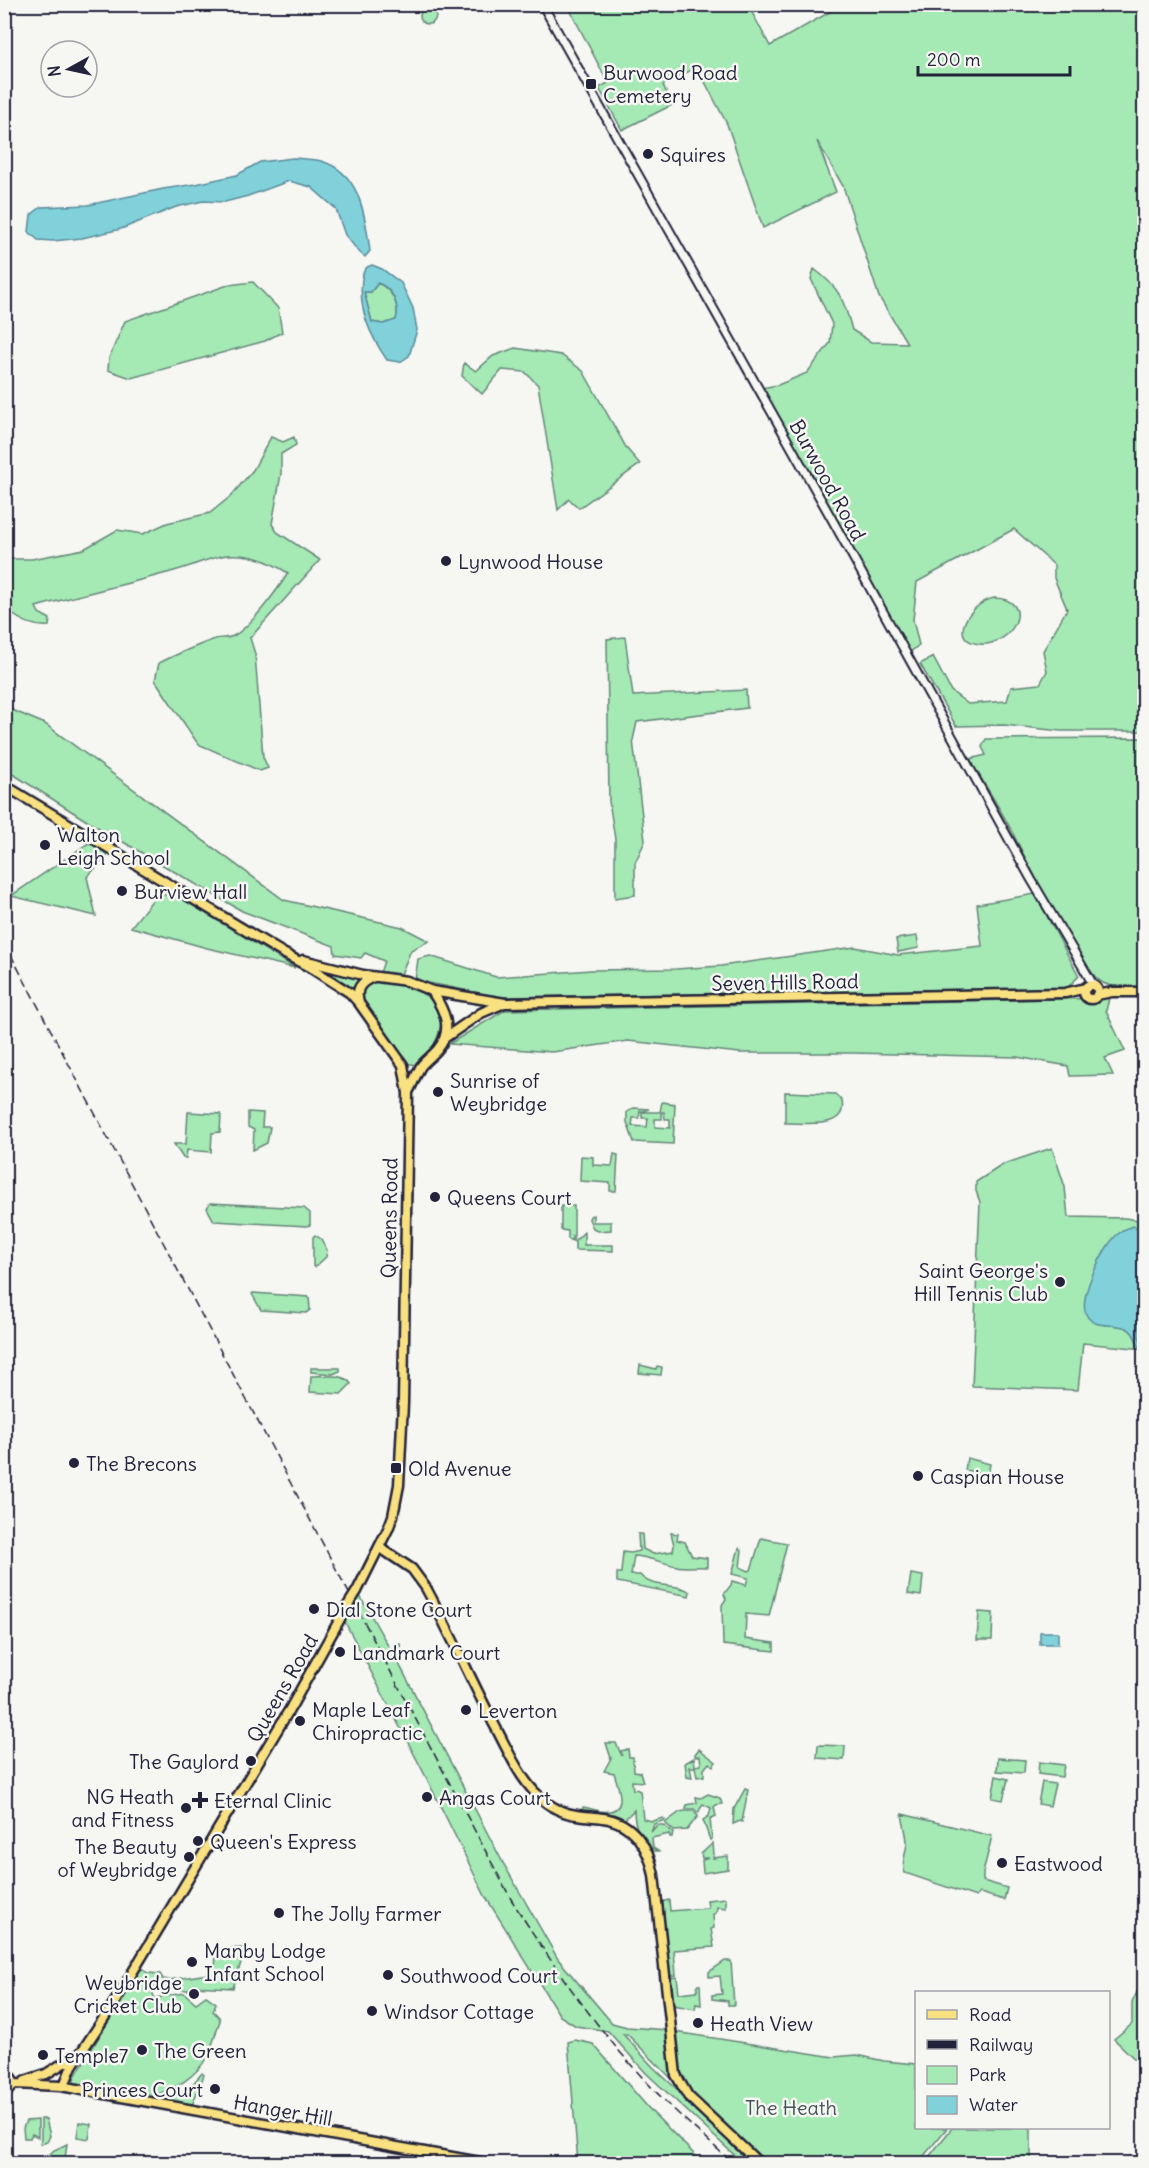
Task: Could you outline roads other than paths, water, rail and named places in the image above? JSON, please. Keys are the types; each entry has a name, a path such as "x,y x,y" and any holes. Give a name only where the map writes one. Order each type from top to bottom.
{"main road":[{"path":"4,784 350,993 403,1065 422,1066"},
{"path":"294,958 375,977 407,981 432,991 443,1008 447,1031 445,1039 422,1066 408,1093"},
{"path":"320,974 320,970 325,966"},
{"path":"359,1003 357,993 359,985 375,977"},
{"path":"1091,990 1144,992"},
{"name":"Seven Hills Road","path":"432,991 505,1003 1065,993 1091,990"},
{"name":"Seven Hills Road","path":"445,1039 450,1033 481,1013 505,1003"},
{"name":"Queens Road","path":"63,2084 82,2050 116,2000 291,1707 357,1591 390,1523 396,1503 402,1441 408,1093 403,1065"},
{"path":"379,1547 410,1567 426,1588 510,1755 526,1782 547,1803 566,1814 604,1818 620,1823 635,1834 645,1847 652,1862 654,1875 674,2061 681,2087 760,2163"},
{"name":"Queens Road","path":"14,2084 49,2073 82,2050"},
{"path":"4,2055 14,2084 4,2095"},
{"path":"58,2068 64,2072 63,2084"},
{"path":"49,2073 63,2084"},
{"name":"Hanger Hill","path":"14,2084 63,2084 491,2163"}],"street":[{"name":"Burwood Road","path":"542,4 955,739 1031,879 1086,973 1091,990"}],"water":[{"path":"293,158 321,161 345,175 353,185 359,197 366,224 370,251 365,257 345,235 336,209 311,187 289,181 225,202 203,201 176,207 121,229 82,238 38,240 29,232 31,215 41,207 88,205 196,184 237,175 260,162"},
{"path":"372,265 382,269 401,283 413,308 417,330 409,356 400,362 387,360 375,341 364,312 361,290 363,274 366,268","holes":["378,283 391,293 397,309 396,320 383,324 372,322 364,292 371,292"]},
{"path":"1134,1226 1144,1236 1144,1285 1139,1294 1138,1307 1139,1336 1144,1350 1128,1329 1094,1322 1086,1314 1085,1306 1089,1284 1106,1249 1118,1234"},
{"path":"1040,1632 1058,1632 1058,1644 1040,1644"}],"railway":[{"path":"4,942 511,1899 572,1990 605,2034 663,2099 734,2164"}],"place":[{"name":"Burwood Road Cemetery","path":"591,84"},
{"name":"Squires","path":"648,154"},
{"name":"Lynwood House","path":"446,561"},
{"name":"Walton Leigh School","path":"45,845"},
{"name":"Burview Hall","path":"122,891"},
{"name":"Sunrise of Weybridge","path":"438,1092"},
{"name":"Queens Court","path":"435,1197"},
{"name":"Saint George's Hill Tennis Club","path":"1060,1282"},
{"name":"The Brecons","path":"74,1463"},
{"name":"Old Avenue","path":"396,1468"},
{"name":"Caspian House","path":"918,1476"},
{"name":"Dial Stone Court","path":"314,1609"},
{"name":"Landmark Court","path":"340,1652"},
{"name":"Leverton","path":"466,1710"},
{"name":"Maple Leaf Chiropractic","path":"300,1721"},
{"name":"The Gaylord","path":"251,1761"},
{"name":"Angas Court","path":"427,1797"},
{"name":"Eternal Clinic","path":"200,1800"},
{"name":"NG Heath and Fitness","path":"186,1808"},
{"name":"Queen's Express","path":"198,1841"},
{"name":"The Beauty of Weybridge","path":"189,1857"},
{"name":"Eastwood","path":"1002,1863"},
{"name":"The Jolly Farmer","path":"279,1913"},
{"name":"Manby Lodge Infant School","path":"192,1962"},
{"name":"Southwood Court","path":"388,1975"},
{"name":"Weybridge Cricket Club","path":"194,1994"},
{"name":"Windsor Cottage","path":"372,2011"},
{"name":"Heath View","path":"698,2023"},
{"name":"The Green","path":"142,2050"},
{"name":"Temple7","path":"43,2055"},
{"name":"Princes Court","path":"215,2089"}],"park label":[{"name":"The Heath","path":"791,2107"}]}
